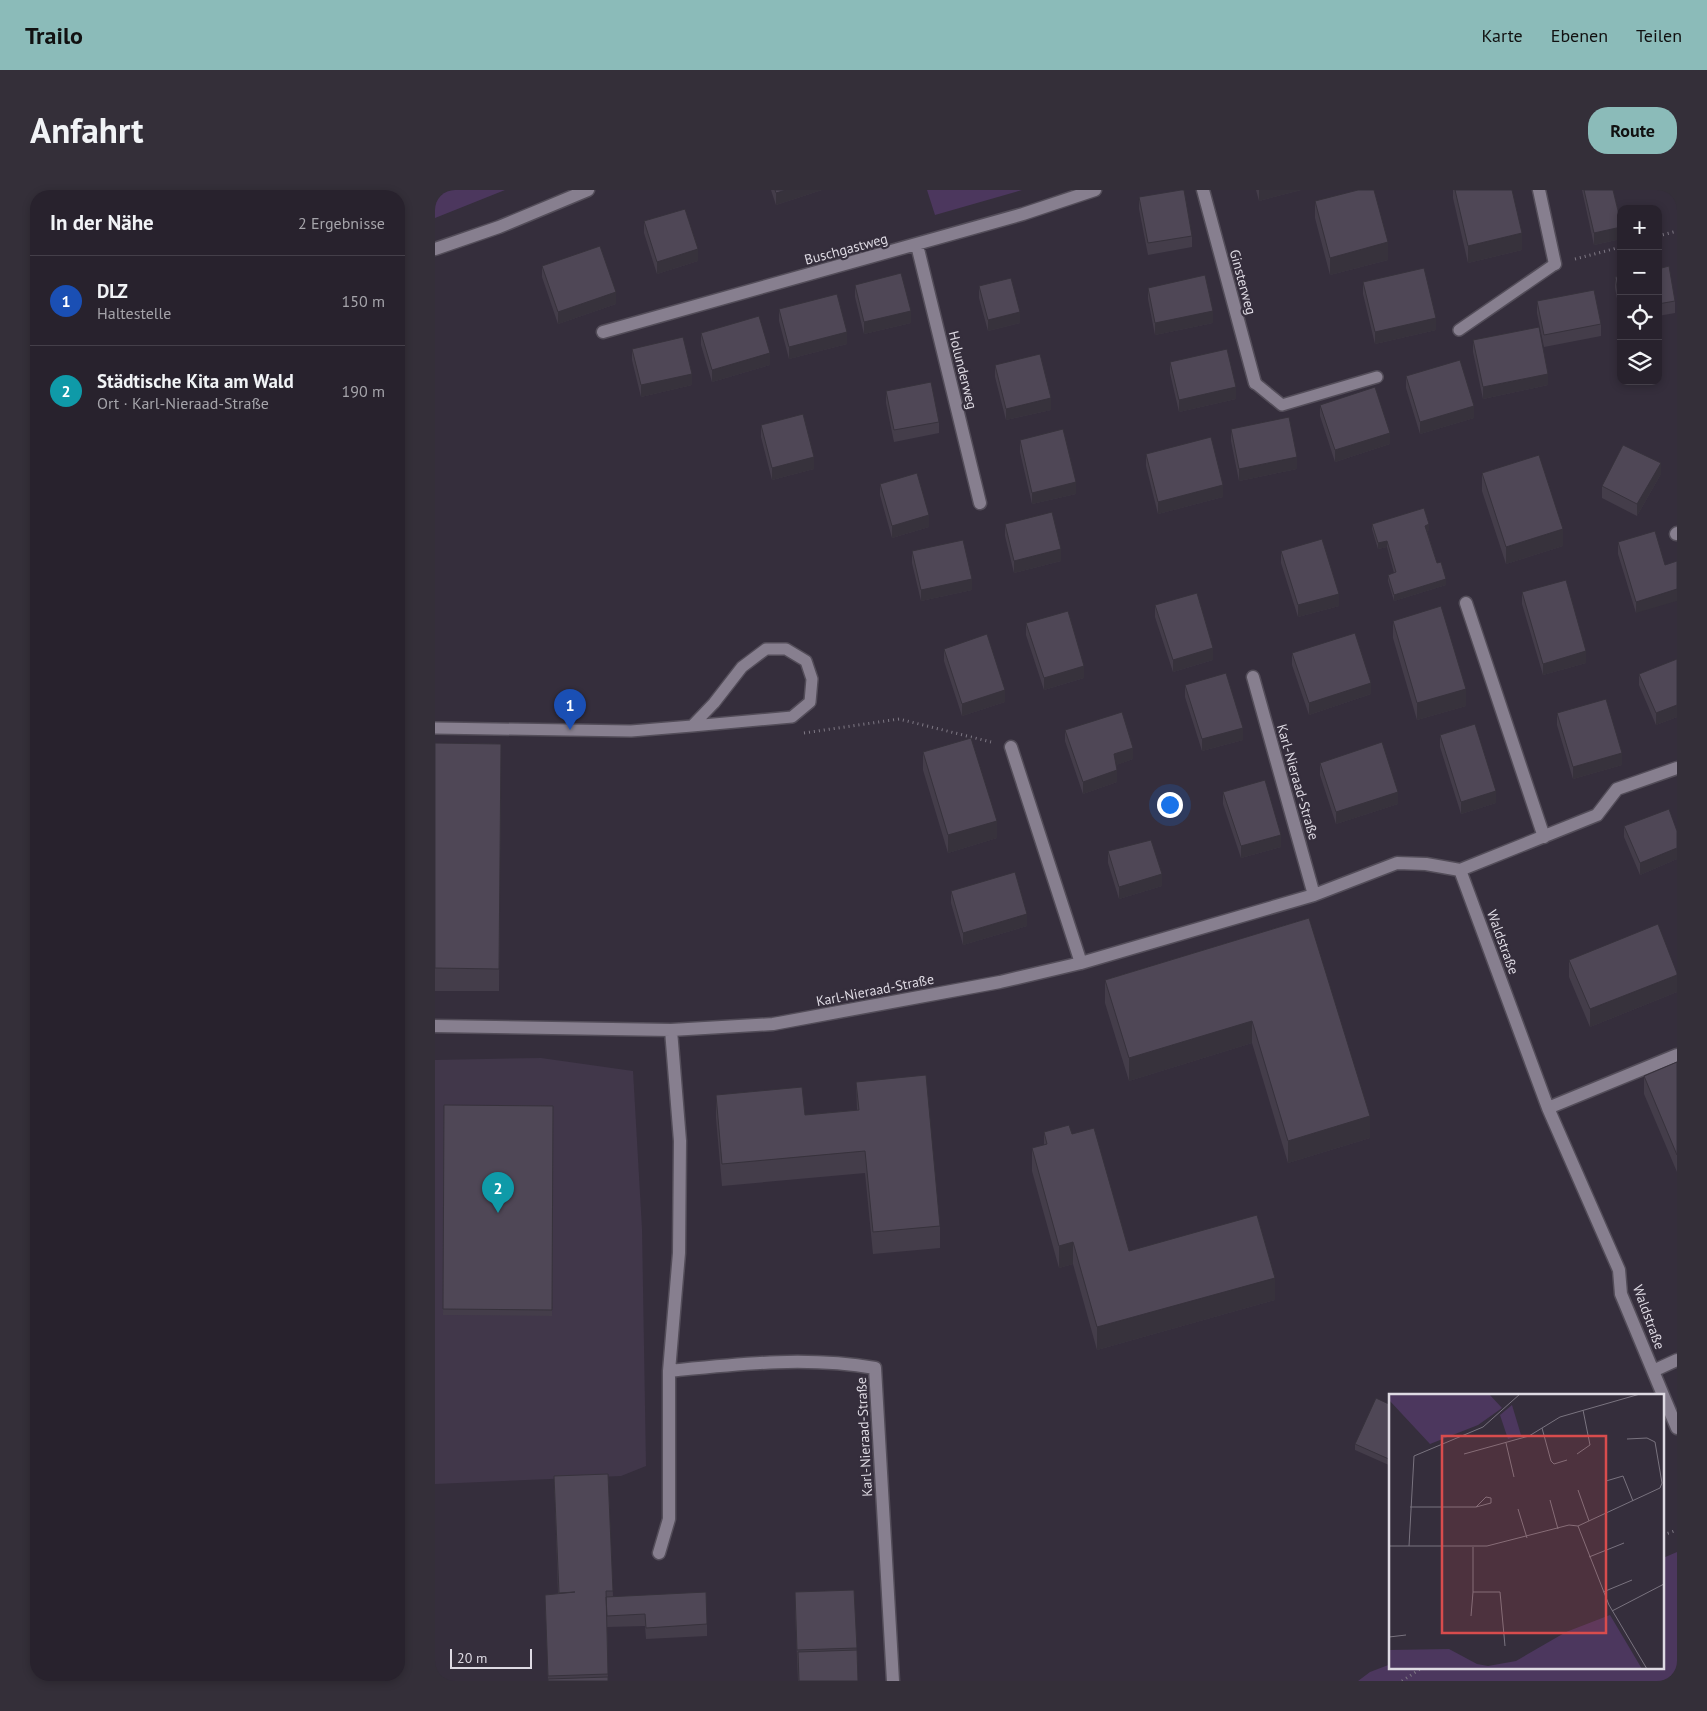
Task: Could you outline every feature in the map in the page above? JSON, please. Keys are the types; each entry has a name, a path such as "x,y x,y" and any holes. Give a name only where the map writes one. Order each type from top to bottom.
{"street":[{"path":"435,249 499,226 588,190"},
{"name":"Buschgastweg","path":"603,332 917,245 1023,214 1095,190"},
{"name":"Ginsterweg","path":"1203,190 1255,383"},
{"path":"1539,190 1555,264"},
{"name":"Holunderweg","path":"917,245 980,503"},
{"path":"1466,603 1543,837"},
{"name":"Karl-Nieraad-Straße","path":"1253,677 1315,895"},
{"path":"1011,747 1081,964"},
{"path":"1460,870 1597,815 1617,789 1677,768"},
{"name":"Karl-Nieraad-Straße","path":"435,1026 671,1030 773,1024 999,982 1081,964 1315,895 1397,863 1426,864 1460,870"},
{"name":"Waldstraße","path":"1460,870 1548,1108 1619,1270 1621,1294 1663,1394"},
{"path":"659,1553 669,1519 669,1371 679,1253 680,1141 671,1030"},
{"path":"1548,1108 1677,1055"},
{"name":"Waldstraße","path":"1653,1371 1677,1360"},
{"name":"Karl-Nieraad-Straße","path":"669,1371 750,1362 821,1361 875,1368 893,1681"},
{"name":"Waldstraße","path":"1665,1400 1677,1428"}],"lane":[{"path":"1459,330 1555,264"},
{"path":"1255,383 1282,405 1377,377"},
{"path":"435,728 631,731 692,726 792,717 810,702 812,680 806,662 786,648 766,650 742,668 714,704 692,726"}],"path":[{"path":"1662,235 1677,231"},
{"path":"1555,264 1617,248"},
{"path":"792,717 801,734 899,719 1011,747"},
{"path":"1665,1534 1677,1530"},
{"path":"1402,1681 1422,1668"}],"shaded area":[{"path":"435,190 505,190 435,218"},
{"path":"927,190 1022,190 935,215"},
{"path":"541,1058 633,1071 642,1229 646,1466 621,1476 435,1484 435,1060"},
{"path":"1677,1552 1677,1681 1358,1681 1370,1672 1389,1665 1389,1668 1665,1668 1665,1557"}],"building":[{"path":"775,190 786,190 776,193"},
{"path":"1184,190 1192,236 1148,243 1139,197"},
{"path":"1358,190 1374,190 1388,242 1330,258 1315,201"},
{"path":"1455,190 1512,190 1522,233 1468,246"},
{"path":"1584,190 1613,190 1617,206 1617,228 1594,233"},
{"path":"685,209 698,249 657,262 644,221"},
{"path":"600,246 616,292 558,312 542,266"},
{"path":"1669,266 1675,301 1662,303 1662,268"},
{"path":"1424,268 1436,318 1375,332 1363,282"},
{"path":"901,273 911,311 864,322 855,285"},
{"path":"1205,275 1213,311 1155,323 1148,288"},
{"path":"1011,278 1020,312 988,320 979,286"},
{"path":"1594,290 1601,324 1544,335 1537,301"},
{"path":"837,294 847,332 789,347 779,309"},
{"path":"759,316 770,353 712,370 701,333"},
{"path":"1539,327 1548,374 1483,387 1473,340"},
{"path":"683,337 692,374 641,385 632,349"},
{"path":"1227,349 1236,387 1179,400 1170,362"},
{"path":"1040,354 1051,398 1006,409 995,365"},
{"path":"1460,360 1474,406 1420,422 1406,376"},
{"path":"931,382 939,422 894,430 886,391"},
{"path":"1375,387 1390,433 1335,450 1320,405"},
{"path":"803,414 814,457 772,468 761,425"},
{"path":"1289,417 1297,457 1239,469 1231,429"},
{"path":"1063,429 1076,482 1032,493 1020,440"},
{"path":"1211,437 1223,485 1158,502 1146,454"},
{"path":"1623,445 1661,463 1637,504 1602,486"},
{"path":"1539,455 1563,529 1506,547 1482,473"},
{"path":"917,473 929,515 892,526 880,484"},
{"path":"1424,508 1429,524 1425,526 1437,563 1441,562 1446,579 1394,595 1388,575 1396,572 1387,541 1378,543 1372,524"},
{"path":"1052,512 1061,549 1014,561 1005,524"},
{"path":"1655,531 1665,565 1677,561 1677,589 1636,602 1618,542"},
{"path":"1322,539 1339,594 1298,605 1281,551"},
{"path":"963,540 972,579 921,590 912,551"},
{"path":"1566,580 1586,651 1543,664 1522,592"},
{"path":"1197,593 1213,648 1173,660 1155,605"},
{"path":"1441,606 1466,689 1417,703 1393,621"},
{"path":"1068,611 1084,666 1044,678 1026,623"},
{"path":"1355,633 1371,683 1309,703 1292,653"},
{"path":"987,634 1005,690 962,704 944,649"},
{"path":"1677,659 1677,705 1656,713 1639,674"},
{"path":"1226,673 1243,728 1202,739 1185,685"},
{"path":"1606,699 1622,753 1573,767 1557,713"},
{"path":"1122,712 1133,748 1114,754 1117,770 1083,782 1065,730"},
{"path":"1475,724 1496,791 1461,802 1440,735"},
{"path":"971,738 997,821 948,835 923,752"},
{"path":"1382,742 1398,792 1336,812 1320,763"},
{"path":"435,743 501,744 499,969 435,968"},
{"path":"1265,780 1281,835 1241,846 1223,792"},
{"path":"1669,809 1677,831 1677,848 1640,863 1624,826"},
{"path":"1151,840 1162,874 1119,887 1108,851"},
{"path":"1015,872 1027,914 963,933 951,891"},
{"path":"1309,918 1370,1116 1288,1141 1252,1021 1129,1058 1105,980"},
{"path":"1658,924 1677,975 1590,1009 1569,960"},
{"path":"1677,1062 1677,1155 1644,1076"},
{"path":"926,1075 940,1226 873,1232 865,1151 722,1164 716,1095 802,1087 805,1115 859,1110 856,1082"},
{"path":"444,1105 553,1106 552,1310 443,1309"},
{"path":"1069,1125 1072,1134 1094,1128 1129,1251 1257,1215 1275,1278 1097,1327 1073,1242 1059,1246 1032,1148 1047,1144 1044,1132"},
{"path":"1376,1398 1389,1404 1389,1459 1355,1444"},
{"path":"608,1474 613,1591 606,1591 608,1674 548,1676 545,1595 575,1592 559,1593 554,1476"},
{"path":"854,1590 857,1648 797,1650 795,1592"},
{"path":"706,1592 707,1624 646,1628 645,1614 607,1616 606,1597"},
{"path":"857,1650 858,1681 799,1681 798,1652"},
{"path":"608,1677 608,1681 548,1681 548,1679"}],"place":[{"name":"DLZ","path":"570,730"},
{"name":"Städtische Kita am Wald","path":"498,1213"}]}
